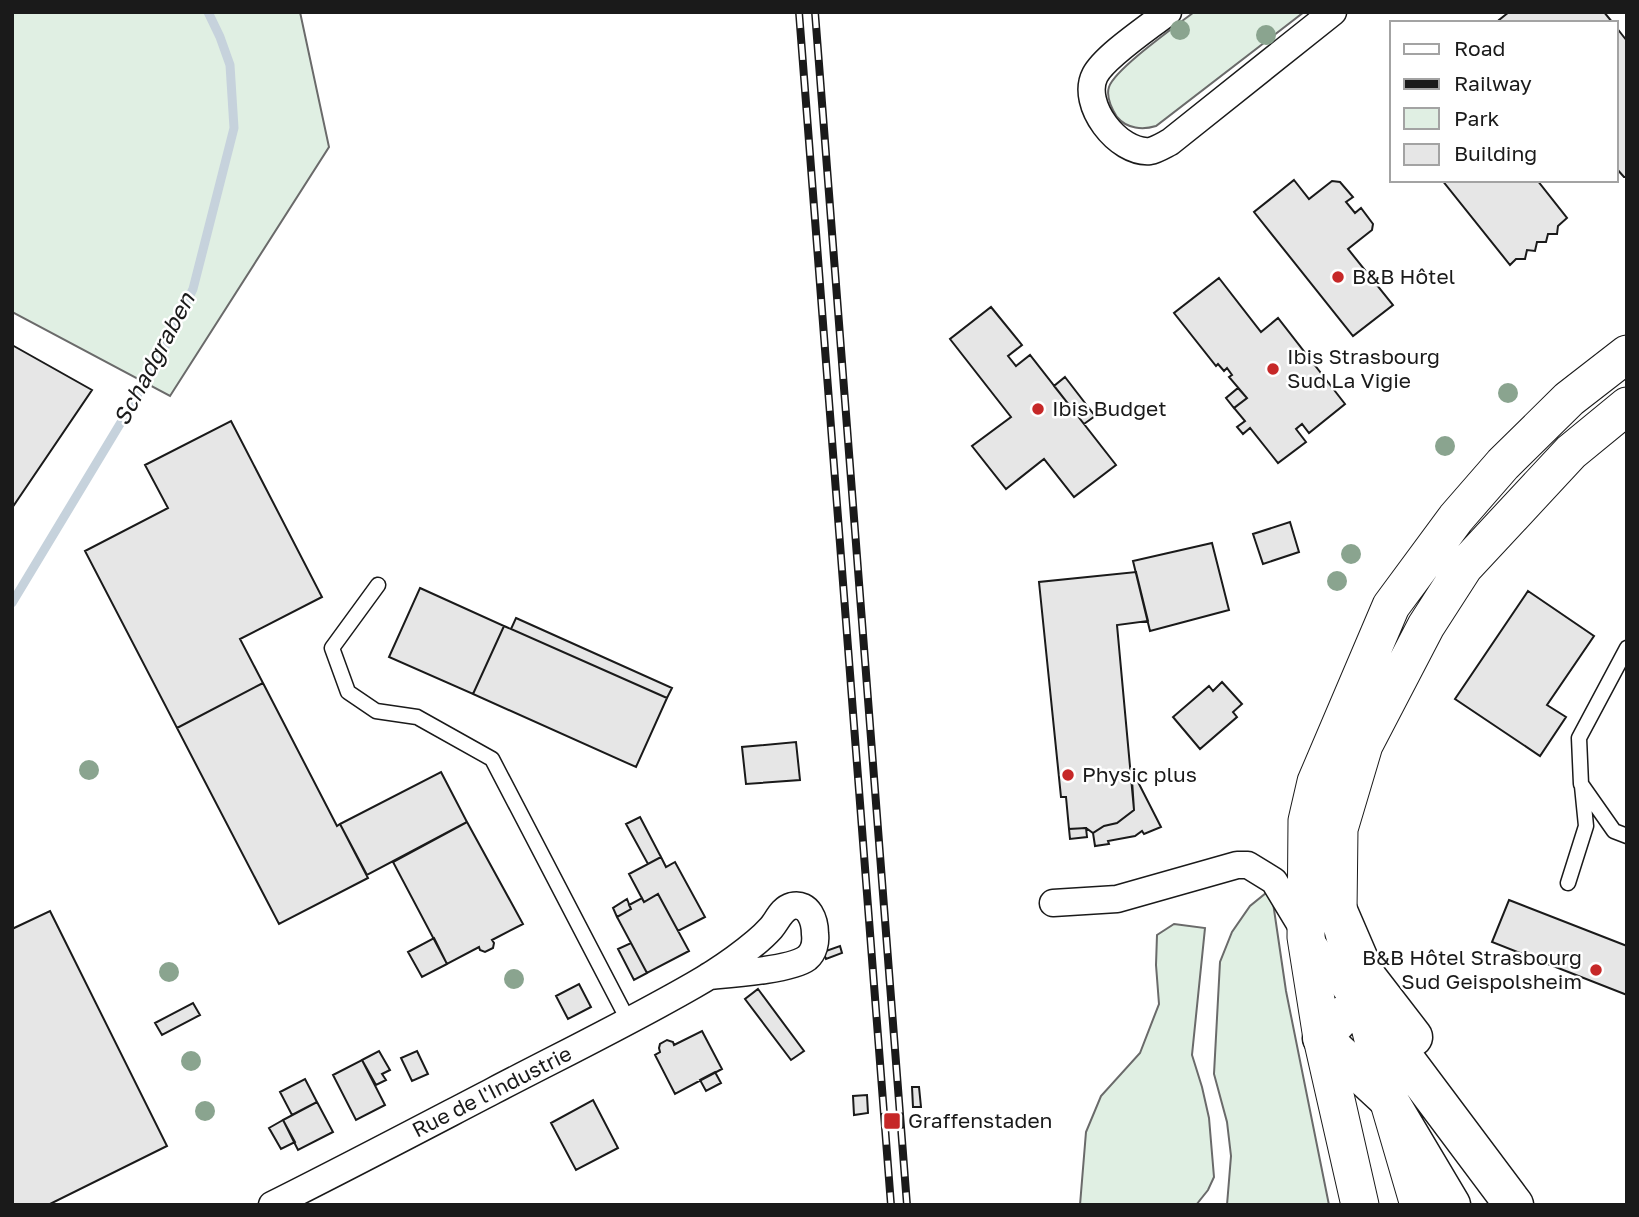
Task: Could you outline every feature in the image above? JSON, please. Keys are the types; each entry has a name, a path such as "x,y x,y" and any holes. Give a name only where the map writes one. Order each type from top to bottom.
{"highway":[{"path":"1338,911 1366,976 1543,1205"},
{"path":"1451,1205 1388,1099 1322,1038 1342,1016 1355,1013 1380,1026 1514,1205"}],"main road":[{"path":"1360,1205 1322,1038 1306,934 1307,821 1316,782 1391,606 1456,518 1503,464 1569,399 1627,354"},
{"path":"1419,1205 1338,911 1339,829 1364,745 1426,626 1464,567 1571,452 1627,407"}],"street":[{"path":"1168,12 1102,64 1090,88 1095,109 1106,126 1120,140 1135,149 1151,151 1170,142 1333,12"},
{"path":"1053,902 1117,899 1248,864 1274,881 1306,934 1368,1020"},
{"name":"Rue de l'Industrie","path":"272,1205 629,1022 709,976"}],"lane":[{"path":"378,585 332,648 348,692 376,711 416,718 492,759 629,1022"},
{"path":"1568,883 1586,826 1579,737 1627,648"},
{"path":"1581,785 1614,831 1627,836"}],"green space":[{"path":"12,12 300,12 329,147 170,396 12,312"},
{"path":"1194,12 1304,12 1156,126 1141,128 1125,124 1111,106 1109,87 1122,70"},
{"path":"1271,889 1286,991 1329,1205 1227,1205 1231,1156 1227,1122 1214,1074 1220,962 1232,932 1250,906"},
{"path":"1174,924 1205,928 1192,1055 1209,1118 1214,1177 1196,1205 1080,1205 1086,1132 1101,1096 1140,1053 1159,1004 1157,935"}],"building":[{"path":"1509,12 1604,12 1611,21 1500,21"},
{"path":"1618,30 1627,41 1627,177 1618,170"},
{"name":"B&B Hôtel","path":"1294,180 1309,199 1332,181 1340,182 1353,197 1346,202 1355,213 1361,208 1373,224 1372,230 1348,249 1393,305 1353,336 1254,212"},
{"path":"1444,182 1539,182 1567,218 1558,226 1557,234 1548,234 1546,242 1537,242 1535,251 1527,250 1525,259 1516,259 1510,265"},
{"name":"Ibis Strasbourg Sud La Vigie","path":"1219,278 1261,332 1278,318 1345,404 1309,433 1302,424 1296,429 1306,442 1278,463 1250,428 1243,434 1237,427 1245,421 1234,408 1247,398 1229,377 1232,375 1227,368 1224,371 1218,364 1216,366 1174,313"},
{"name":"Ibis Budget","path":"991,307 1022,345 1008,356 1016,366 1030,355 1116,465 1074,497 1044,459 1006,489 972,446 1011,417 950,339"},
{"path":"12,345 92,390 12,508"},
{"path":"1065,377 1095,416 1084,424 1054,386"},
{"path":"1238,388 1247,398 1234,408 1226,398"},
{"path":"231,421 322,597 240,639 263,683 177,728 85,551 168,508 145,465"},
{"path":"1290,522 1299,552 1263,564 1253,534"},
{"path":"1212,543 1229,610 1150,631 1133,561"},
{"path":"1136,572 1148,621 1117,625 1134,810 1117,823 1104,826 1093,833 1086,828 1069,829 1066,797 1061,797 1039,582"},
{"path":"420,588 504,626 473,694 389,657"},
{"path":"1528,591 1594,636 1547,705 1566,717 1540,756 1455,699"},
{"path":"516,618 672,688 667,698 511,629"},
{"path":"504,626 667,698 636,767 473,694"},
{"path":"1222,682 1242,704 1233,712 1237,717 1200,749 1173,717 1209,686 1213,691"},
{"path":"263,683 337,826 340,824 368,878 279,924 177,728"},
{"path":"796,742 800,780 746,784 742,747"},
{"path":"441,772 467,822 367,875 340,824"},
{"path":"1132,780 1137,780 1161,827 1095,846 1093,833 1104,826 1117,823 1134,810"},
{"path":"640,817 661,857 648,864 626,824"},
{"path":"467,822 523,924 492,940 493,948 485,952 479,947 447,964 393,862"},
{"path":"1086,828 1087,837 1070,839 1069,829"},
{"path":"661,857 666,867 675,862 705,917 678,931 658,894 644,902 629,874"},
{"path":"658,894 689,951 647,973 617,917 631,909 629,905 642,898 644,902"},
{"path":"627,899 631,909 617,917 613,908"},
{"name":"B&B Hôtel Strasbourg Sud Geispolsheim","path":"1509,900 1627,946 1627,995 1492,942"},
{"path":"50,911 167,1146 48,1205 12,1205 12,929"},
{"path":"434,938 447,964 422,977 408,952"},
{"path":"631,943 647,973 634,980 618,949"},
{"path":"840,946 842,953 826,959 823,952"},
{"path":"579,984 591,1007 568,1019 556,996"},
{"path":"758,989 804,1051 791,1060 745,999"},
{"path":"193,1003 200,1015 162,1035 155,1023"},
{"path":"702,1031 722,1069 675,1094 655,1055 660,1052 660,1044 667,1040 674,1045"},
{"path":"379,1051 390,1070 382,1074 386,1080 376,1085 362,1060"},
{"path":"417,1051 428,1074 412,1081 401,1058"},
{"path":"362,1060 385,1105 356,1120 333,1075"},
{"path":"715,1072 721,1083 706,1091 700,1080"},
{"path":"305,1079 317,1102 292,1115 280,1092"},
{"path":"912,1087 919,1087 921,1107 913,1107"},
{"path":"867,1095 868,1113 854,1115 853,1096"},
{"path":"593,1100 618,1148 576,1170 551,1123"},
{"path":"317,1102 333,1132 298,1150 283,1120"},
{"path":"283,1120 295,1142 281,1149 269,1128"}],"waterway":[{"name":"Schadgraben","path":"12,603 158,361 193,289 234,128 230,65 208,12"}],"railway":[{"path":"799,12 891,1205"},
{"path":"815,12 907,1205"}],"place":[{"name":"B&B Hôtel","path":"1338,277"},
{"name":"Ibis Strasbourg Sud La Vigie","path":"1273,369"},
{"name":"Ibis Budget","path":"1038,409"},
{"name":"Physic plus","path":"1068,775"},
{"name":"B&B Hôtel Strasbourg Sud Geispolsheim","path":"1596,970"},
{"name":"Graffenstaden","path":"892,1121"}]}
